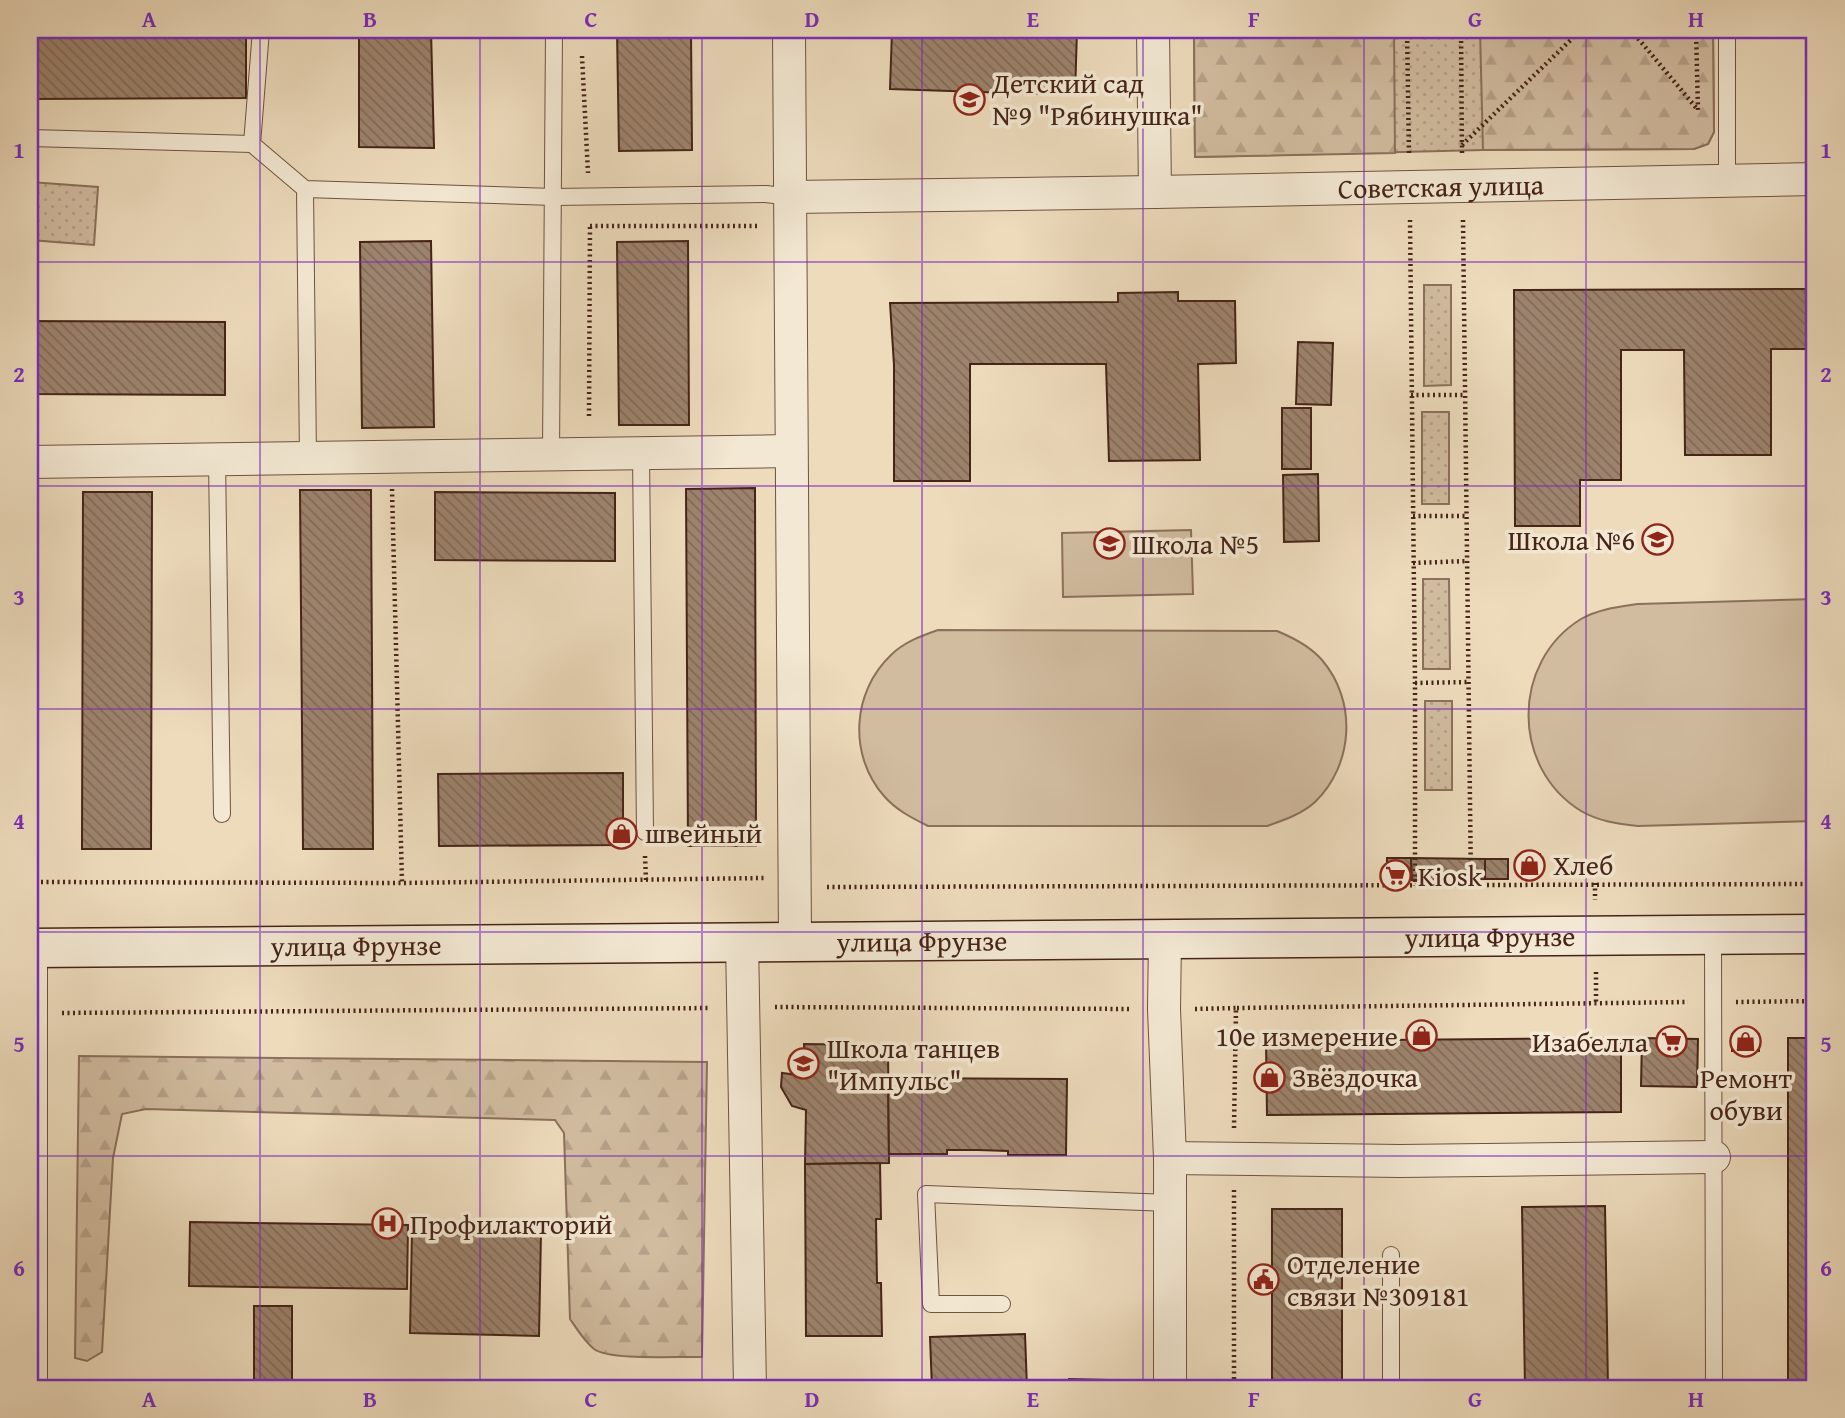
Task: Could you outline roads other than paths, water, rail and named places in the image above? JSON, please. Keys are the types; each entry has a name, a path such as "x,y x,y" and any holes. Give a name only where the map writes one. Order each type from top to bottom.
{"main road":[{"name":"улица Фрунзе","path":"34,948 1815,934"}],"street":[{"path":"789,30 795,940"},
{"path":"1153,30 1155,192"},
{"name":"Советская улица","path":"790,197 1815,179"},
{"path":"30,461 791,451"},
{"path":"1165,938 1164,1009 1170,1158 1170,1388"},
{"path":"742,941 750,1388"},
{"path":"1170,1158 1400,1161 1714,1157"}],"lane":[{"path":"252,144 261,30"},
{"path":"551,455 554,30"},
{"path":"1727,30 1727,180"},
{"path":"30,138 252,144 305,189 554,197 765,194 790,197"},
{"path":"305,189 308,458"},
{"path":"641,453 645,832"},
{"path":"217,459 222,814"},
{"path":"1713,935 1714,1388"},
{"path":"34,948 38,1013 39,1388"},
{"path":"1002,1304 931,1304 926,1194 1170,1203"},
{"path":"1391,1255 1391,1388"}],"place":[{"name":"Детский сад №9 \"Рябинушка\"","path":"969,99"},
{"name":"Школа №6","path":"1658,540"},
{"name":"Школа №5","path":"1109,544"},
{"name":"швейный","path":"622,833"},
{"name":"Хлеб","path":"1530,865"},
{"name":"Kiosk","path":"1395,876"},
{"name":"10е измерение","path":"1421,1036"},
{"name":"Ремонт обуви","path":"1746,1041"},
{"name":"Изабелла","path":"1671,1042"},
{"name":"Школа танцев \"Импульс\"","path":"804,1064"},
{"name":"Звёздочка","path":"1269,1077"},
{"name":"Профилакторий","path":"387,1224"},
{"name":"Отделение связи №309181","path":"1264,1280"}]}
